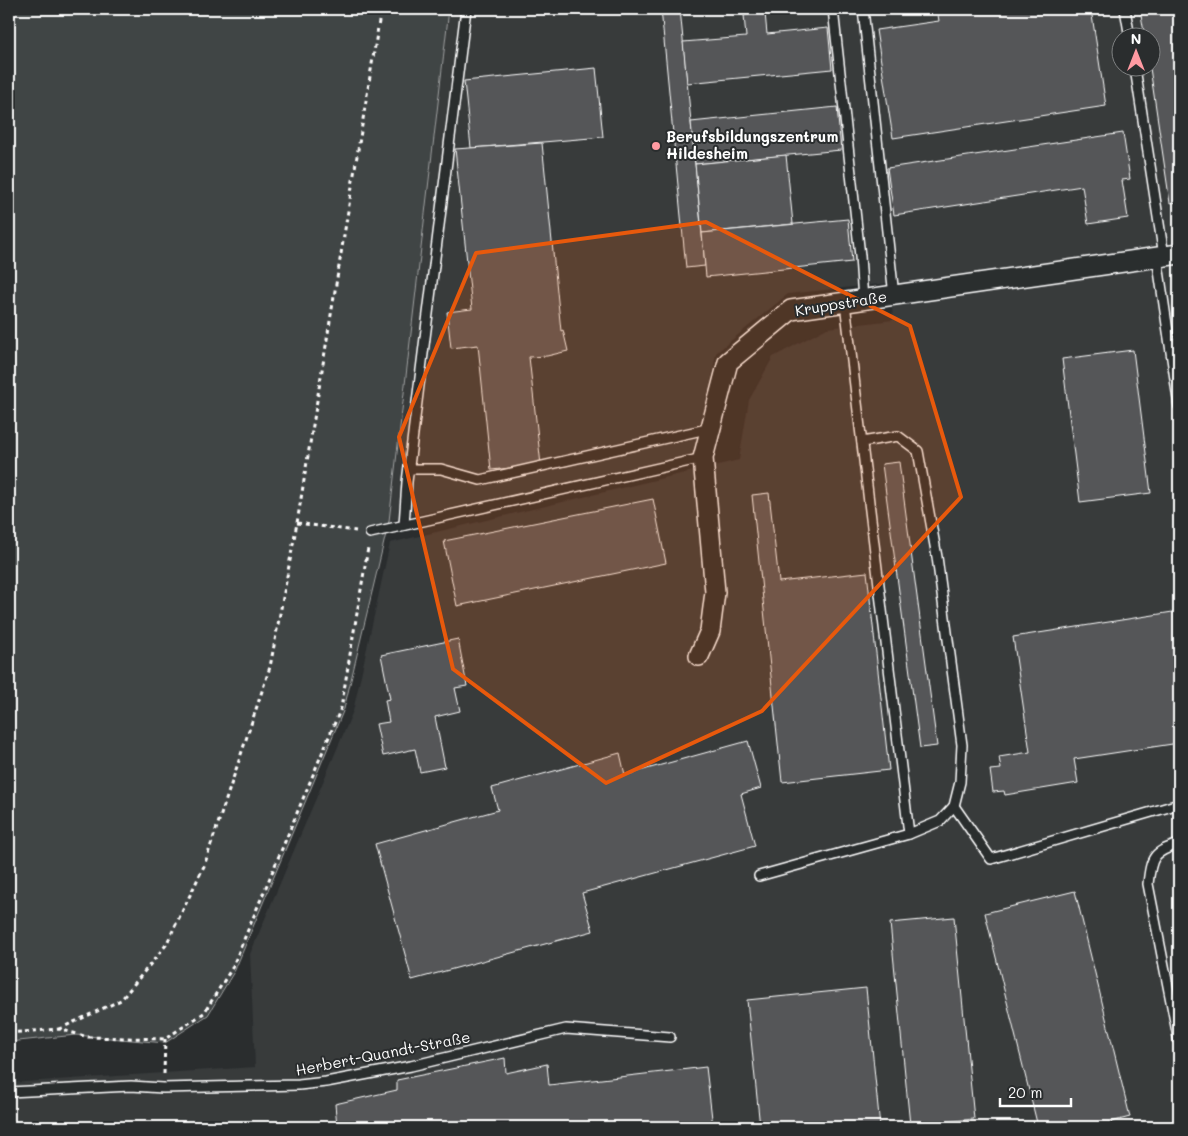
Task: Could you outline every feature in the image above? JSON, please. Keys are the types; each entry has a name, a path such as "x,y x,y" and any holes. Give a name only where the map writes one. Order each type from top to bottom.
{"street":[{"name":"Kruppstraße","path":"698,656 710,631 715,592 703,458 728,362 791,310 1167,256"}],"lane":[{"path":"404,525 409,470 466,9"},
{"path":"832,9 860,256 854,301 862,442 909,834"},
{"path":"863,9 894,296"},
{"path":"1125,9 1128,28"},
{"path":"1137,78 1167,256 1179,406"},
{"path":"409,470 441,469 480,480 711,428"},
{"path":"759,876 909,834 940,821 954,806 960,782 962,745 937,557 918,450 898,436 862,442"},
{"path":"370,533 703,458"},
{"path":"954,806 991,859 1179,804"},
{"path":"1179,844 1162,850 1150,864 1148,884 1179,1040"},
{"name":"Herbert-Quandt-Straße","path":"9,1092 131,1086 163,1088 299,1085 326,1082 411,1066 566,1029 670,1037"}],"path":[{"path":"59,1029 121,1000 166,945 204,866 270,667 297,523 381,9"},
{"path":"9,1033 59,1029 88,1037 165,1039 204,1013 232,968 341,708 370,533 297,523"},
{"path":"163,1088 165,1039"}],"highlighted area":[{"path":"706,222 910,326 961,497 762,711 606,783 453,669 399,437 476,253"}],"shaded area":[{"path":"9,9 449,9 389,521 344,709 235,970 208,1015 165,1043 76,1035 9,1042"},
{"path":"449,9 1179,9 1179,1127 9,1127 9,1083 255,1067 250,954 353,711 390,543 739,460 749,400 773,357 827,328 893,320 890,283 788,294 716,353 700,455 389,521"}],"building":[{"path":"661,9 680,9 705,266 686,268"},
{"path":"937,9 1091,9 1106,106 893,138 876,30 939,21"},
{"path":"1140,9 1179,9 1179,202 1170,203 1151,78 1160,78 1160,28 1143,28"},
{"path":"765,13 767,34 828,28 832,69 687,83 683,42 746,37 744,15"},
{"path":"596,68 603,137 471,148 464,81"},
{"path":"837,107 841,150 695,164 691,122"},
{"path":"1123,133 1130,179 1122,180 1128,218 1088,224 1082,186 894,215 887,168"},
{"path":"542,143 561,331 563,330 568,351 547,356 529,357 541,465 491,470 478,345 451,348 447,312 472,309 455,149"},
{"path":"786,155 793,224 702,233 695,164"},
{"path":"848,219 852,262 706,277 702,233"},
{"path":"1133,350 1151,493 1080,502 1062,359"},
{"path":"899,462 937,746 920,748 882,464"},
{"path":"769,493 779,582 867,572 889,770 782,782 752,495"},
{"path":"653,499 666,563 457,606 444,541"},
{"path":"1179,611 1179,743 1074,759 1078,783 1005,795 1004,791 993,792 990,770 1001,769 999,757 1030,752 1013,637"},
{"path":"458,639 467,686 455,688 460,711 435,717 445,767 420,772 415,749 383,756 376,724 389,722 385,700 390,699 381,655"},
{"path":"748,741 761,788 741,794 755,846 582,893 593,931 412,980 375,844 498,810 492,788 620,753 625,775"},
{"path":"1075,891 1130,1117 1111,1122 1112,1127 1038,1127 985,913"},
{"path":"954,917 974,1119 910,1125 890,923"},
{"path":"866,988 880,1127 760,1127 747,1000"},
{"path":"505,1058 506,1073 547,1064 549,1085 706,1067 713,1127 337,1127 335,1104 397,1090 397,1080"}],"place":[{"name":"Berufsbildungszentrum Hildesheim","path":"656,146"}]}
